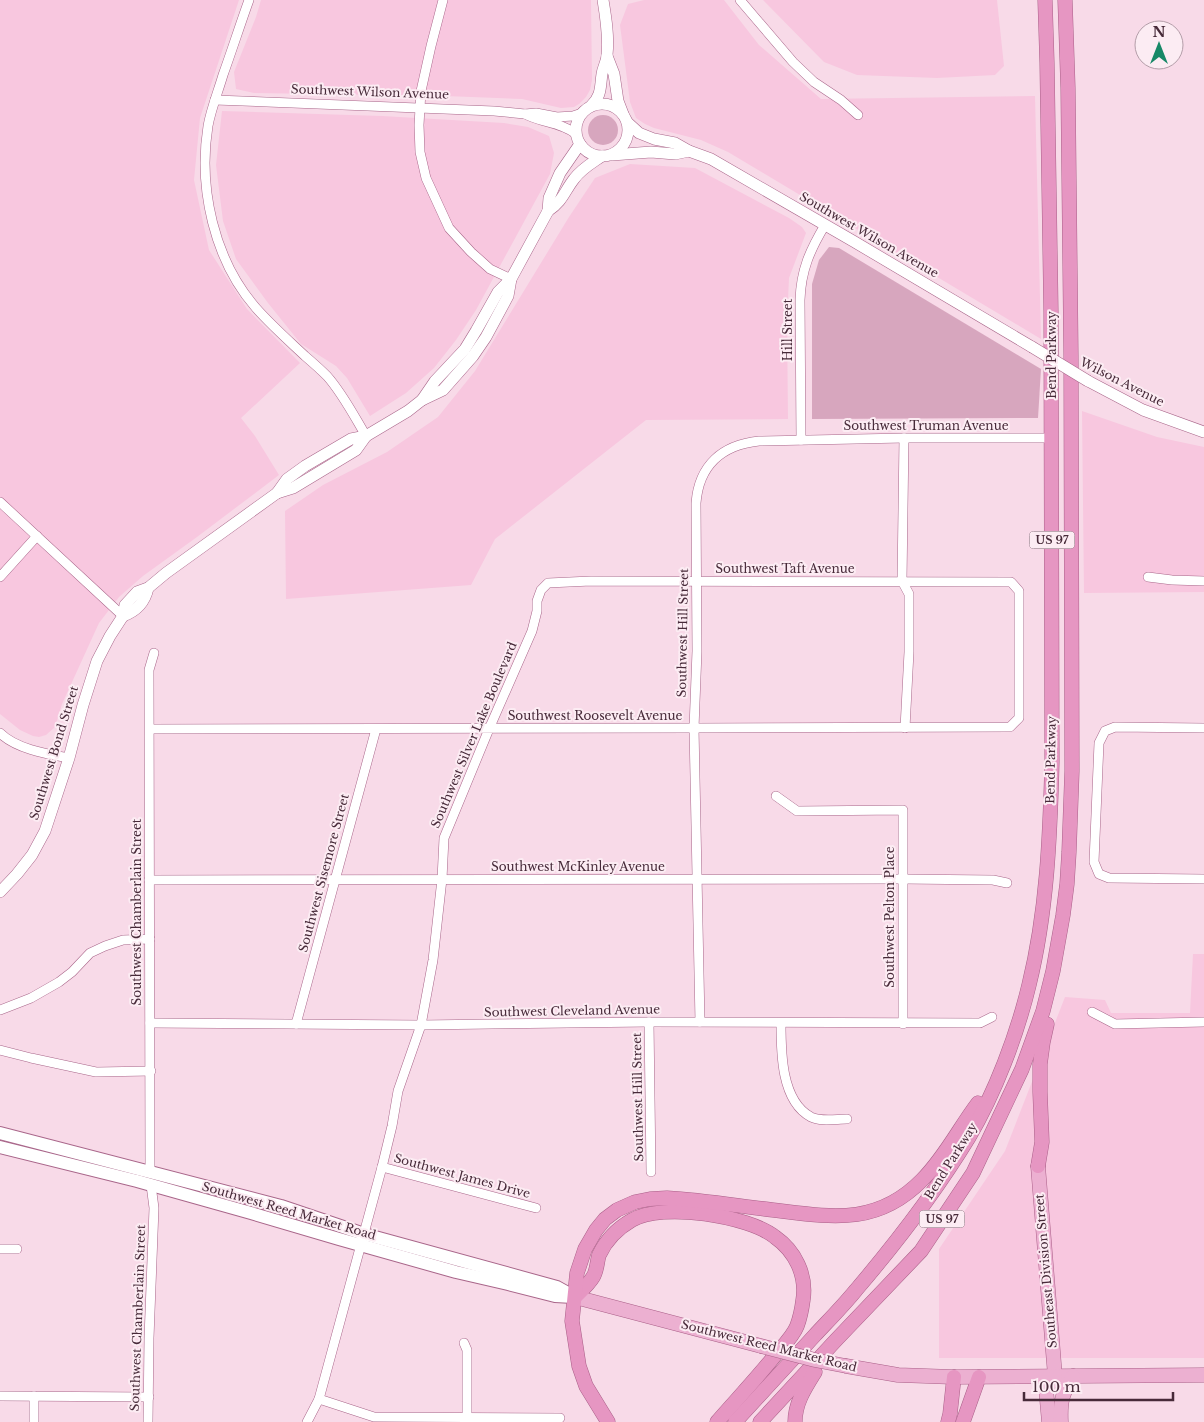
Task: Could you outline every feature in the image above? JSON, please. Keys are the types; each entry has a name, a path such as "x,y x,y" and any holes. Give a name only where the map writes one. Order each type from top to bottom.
{"highway":[{"name":"Bend Parkway","path":"735,1422 855,1291 920,1210 969,1136 999,1074 1019,1021 1037,950 1045,899 1052,762 1050,187 1045,0"},
{"name":"Bend Parkway","path":"760,1422 921,1251 972,1173 1022,1070 1043,1010 1053,971 1067,884 1071,788 1071,346 1068,79 1065,0"},
{"path":"1038,1166 1042,1142 1040,1064 1049,1020 1053,971"},
{"path":"608,1422 586,1386 579,1366 572,1321 577,1273 585,1249 605,1219 617,1210 635,1202 659,1198 684,1199 836,1217 880,1209 901,1198 922,1180 948,1148 999,1074"},
{"path":"575,1297 593,1277 604,1245 618,1229 634,1218 647,1214 681,1212 718,1216 742,1222 775,1236 791,1252 798,1263 804,1296 800,1316 793,1334 765,1369 717,1422"},
{"path":"796,1422 796,1414 803,1390 836,1340"},
{"path":"948,1422 954,1377"},
{"path":"963,1422 979,1377"}],"main road":[{"name":"Southwest Reed Market Road","path":"0,1133 281,1206 362,1240"},
{"name":"Southwest Reed Market Road","path":"0,1147 362,1240 557,1287 575,1297 815,1360 846,1366 898,1375 954,1377 1204,1375"},
{"name":"Southeast Division Street","path":"1038,1166 1055,1376"},
{"path":"1049,1422 1046,1388 1055,1376"},
{"path":"1061,1422 1060,1403 1065,1388 1073,1376"}],"street":[{"path":"249,0 208,125 205,162 209,206 216,234 233,275 247,297 256,308 326,375 342,395 366,436"},
{"path":"443,0 421,91 420,152 426,178 449,228 490,269 511,279"},
{"path":"603,0 608,56 614,74 618,101 628,131 624,145 618,151 607,155 594,155 586,151 578,139 576,126 597,100 608,56"},
{"path":"740,0 793,62 814,82 841,100 858,115"},
{"name":"Southwest Wilson Avenue","path":"215,100 536,113 557,117 587,110"},
{"path":"587,110 600,104 609,104 617,108 625,119"},
{"name":"Southwest Wilson Avenue","path":"525,114 534,119 558,124 570,129 578,139"},
{"name":"Southwest Wilson Avenue","path":"625,119 639,133 654,139 675,143 689,152 711,159 1032,347"},
{"name":"Southwest Bond Street","path":"548,211 548,198 578,139"},
{"name":"Southwest Wilson Avenue","path":"607,155 651,152 676,154 689,152"},
{"name":"Southwest Bond Street","path":"0,892 32,856 45,831 98,661 110,636 123,616 133,612 139,606 146,597 148,588 166,573 277,493 294,488 356,450 366,436 408,411 422,400 443,390 473,356 486,337 508,296 511,279 548,211 558,204 574,179 584,168 607,155"},
{"name":"Hill Street","path":"801,440 800,288 807,259 825,225"},
{"name":"Wilson Avenue","path":"1032,347 1088,381 1143,410 1204,432"},
{"path":"904,438 902,581 909,594 909,652 905,728"},
{"name":"Southwest Truman Avenue","path":"801,440 1052,438"},
{"name":"Southwest Hill Street","path":"700,1022 694,728 697,652 697,496 702,478 709,466 722,452 740,444 764,440 801,440"},
{"path":"0,502 123,616"},
{"path":"0,577 37,536"},
{"path":"1148,576 1172,580 1204,581"},
{"name":"Southwest Taft Avenue","path":"548,583 591,581 1011,582 1019,590 1019,718 1010,727"},
{"name":"Southwest Silver Lake Boulevard","path":"307,1422 319,1399 382,1167 398,1091 420,1025 433,960 442,879 444,838 532,631 537,601 541,590 548,583"},
{"name":"Southwest Chamberlain Street","path":"150,1172 149,670 154,653"},
{"name":"Southwest Roosevelt Avenue","path":"150,729 1010,727"},
{"path":"1204,728 1115,727 1105,731 1099,743 1094,862 1099,874 1109,878 1204,879"},
{"name":"Southwest Sisemore Street","path":"296,1024 376,729"},
{"path":"0,733 7,740 43,753 69,758"},
{"name":"Southwest Pelton Place","path":"776,796 797,811 903,810 903,1024"},
{"name":"Southwest McKinley Avenue","path":"149,880 993,880 1007,883"},
{"path":"0,1010 31,998 59,982 72,972 90,953 122,940 150,939"},
{"path":"1092,1012 1115,1024 1204,1022"},
{"name":"Southwest Cleveland Avenue","path":"150,1023 420,1025 700,1022 903,1024 980,1023 992,1017"},
{"name":"Southwest Hill Street","path":"649,1022 651,1172"},
{"path":"781,1023 784,1070 788,1086 796,1101 812,1117 847,1119"},
{"path":"0,1050 96,1072 151,1072"},
{"name":"Southwest James Drive","path":"382,1167 536,1208"},
{"name":"Southwest Chamberlain Street","path":"148,1422 154,1208 151,1185"},
{"path":"0,1249 17,1249"},
{"path":"464,1343 467,1350 467,1417"},
{"path":"0,1396 148,1397"},
{"path":"34,1396 34,1422"},
{"path":"319,1399 374,1417 560,1418"}],"shaded area":[{"path":"0,0 239,0 200,118 194,180 209,250 247,309 300,363 241,418 255,436 279,475 143,576 119,597 99,623 62,704 55,727 46,735 39,737 20,730 0,714"},
{"path":"261,0 591,0 592,80 590,90 579,104 574,107 561,108 522,99 254,93 236,89 234,72"},
{"path":"644,0 724,0 759,45 821,99 1035,96 1041,339 728,152 701,140 654,128 636,118 630,102 620,25 628,4"},
{"path":"763,0 997,0 1004,66 995,75 937,78 857,75 824,62"},
{"path":"222,111 382,116 504,123 528,127 549,136 554,153 550,174 476,310 434,368 406,393 370,416 347,378 336,366 301,344 236,259 223,221 216,165"},
{"path":"603,115 614,119 618,130 614,141 603,145 592,141 588,130 592,119"},
{"path":"630,164 695,168 789,218 802,227 806,233 789,278 787,321 788,419 646,420 495,539 471,585 286,599 285,511 323,485 387,452 438,417 475,371 595,178"},
{"path":"829,247 839,248 1041,369 1038,418 812,419 812,284 819,260"},
{"path":"1082,411 1157,437 1204,447 1204,592 1084,593"},
{"path":"1193,954 1204,954 1204,1358 939,1358 939,1249 1005,1151 1065,997 1105,1000 1111,1013 1190,1013"}]}
